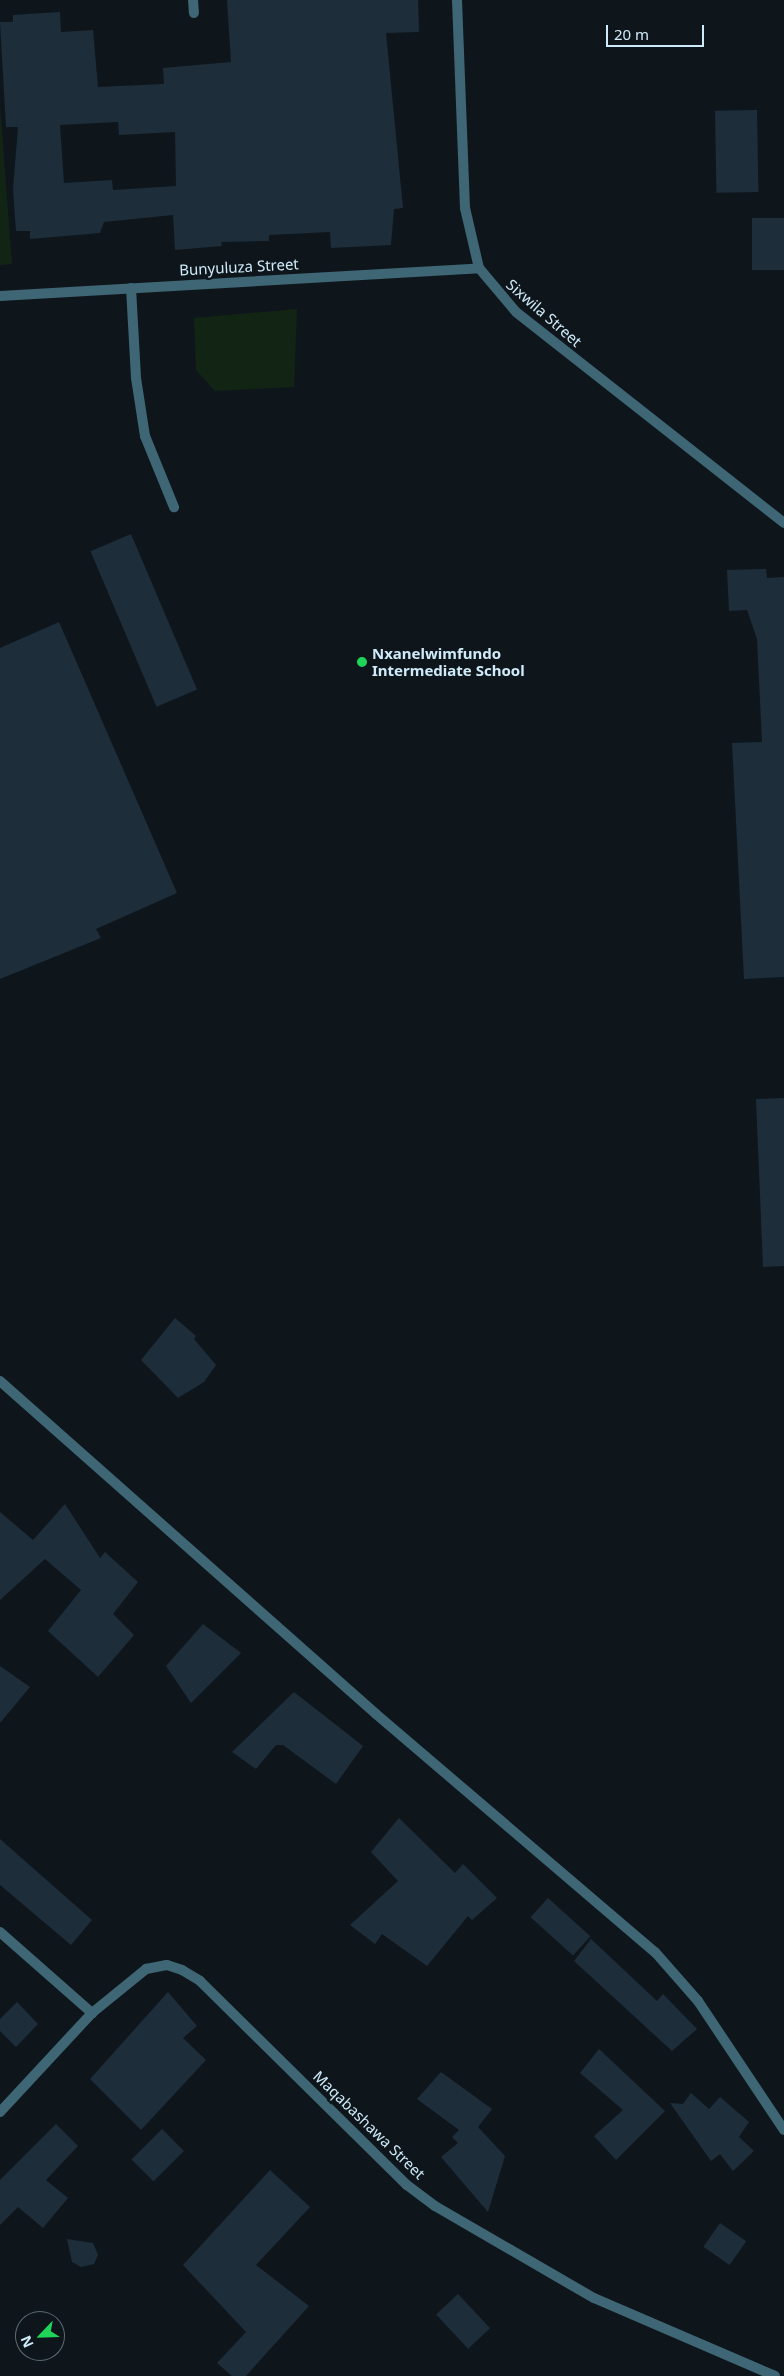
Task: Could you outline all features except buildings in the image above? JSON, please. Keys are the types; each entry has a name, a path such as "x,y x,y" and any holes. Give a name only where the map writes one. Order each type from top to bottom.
{"street":[{"path":"194,0 194,13"},
{"name":"Sixwila Street","path":"457,0 465,208 479,268 516,312 784,524"},
{"name":"Bunyuluza Street","path":"0,296 479,268"},
{"path":"131,288 136,378 145,436 174,507"},
{"path":"0,1381 376,1714 655,1952 698,2001 784,2130"},
{"path":"0,1932 92,2013"},
{"name":"Maqabashawa Street","path":"0,2112 92,2013 146,1968 167,1965 182,1970 200,1981 407,2185 435,2206 594,2298 775,2376"}],"green space":[{"path":"0,106 12,264 0,265"},
{"path":"297,309 294,387 215,391 196,370 194,318"}],"place":[{"name":"Nxanelwimfundo Intermediate School","path":"362,662"}]}
